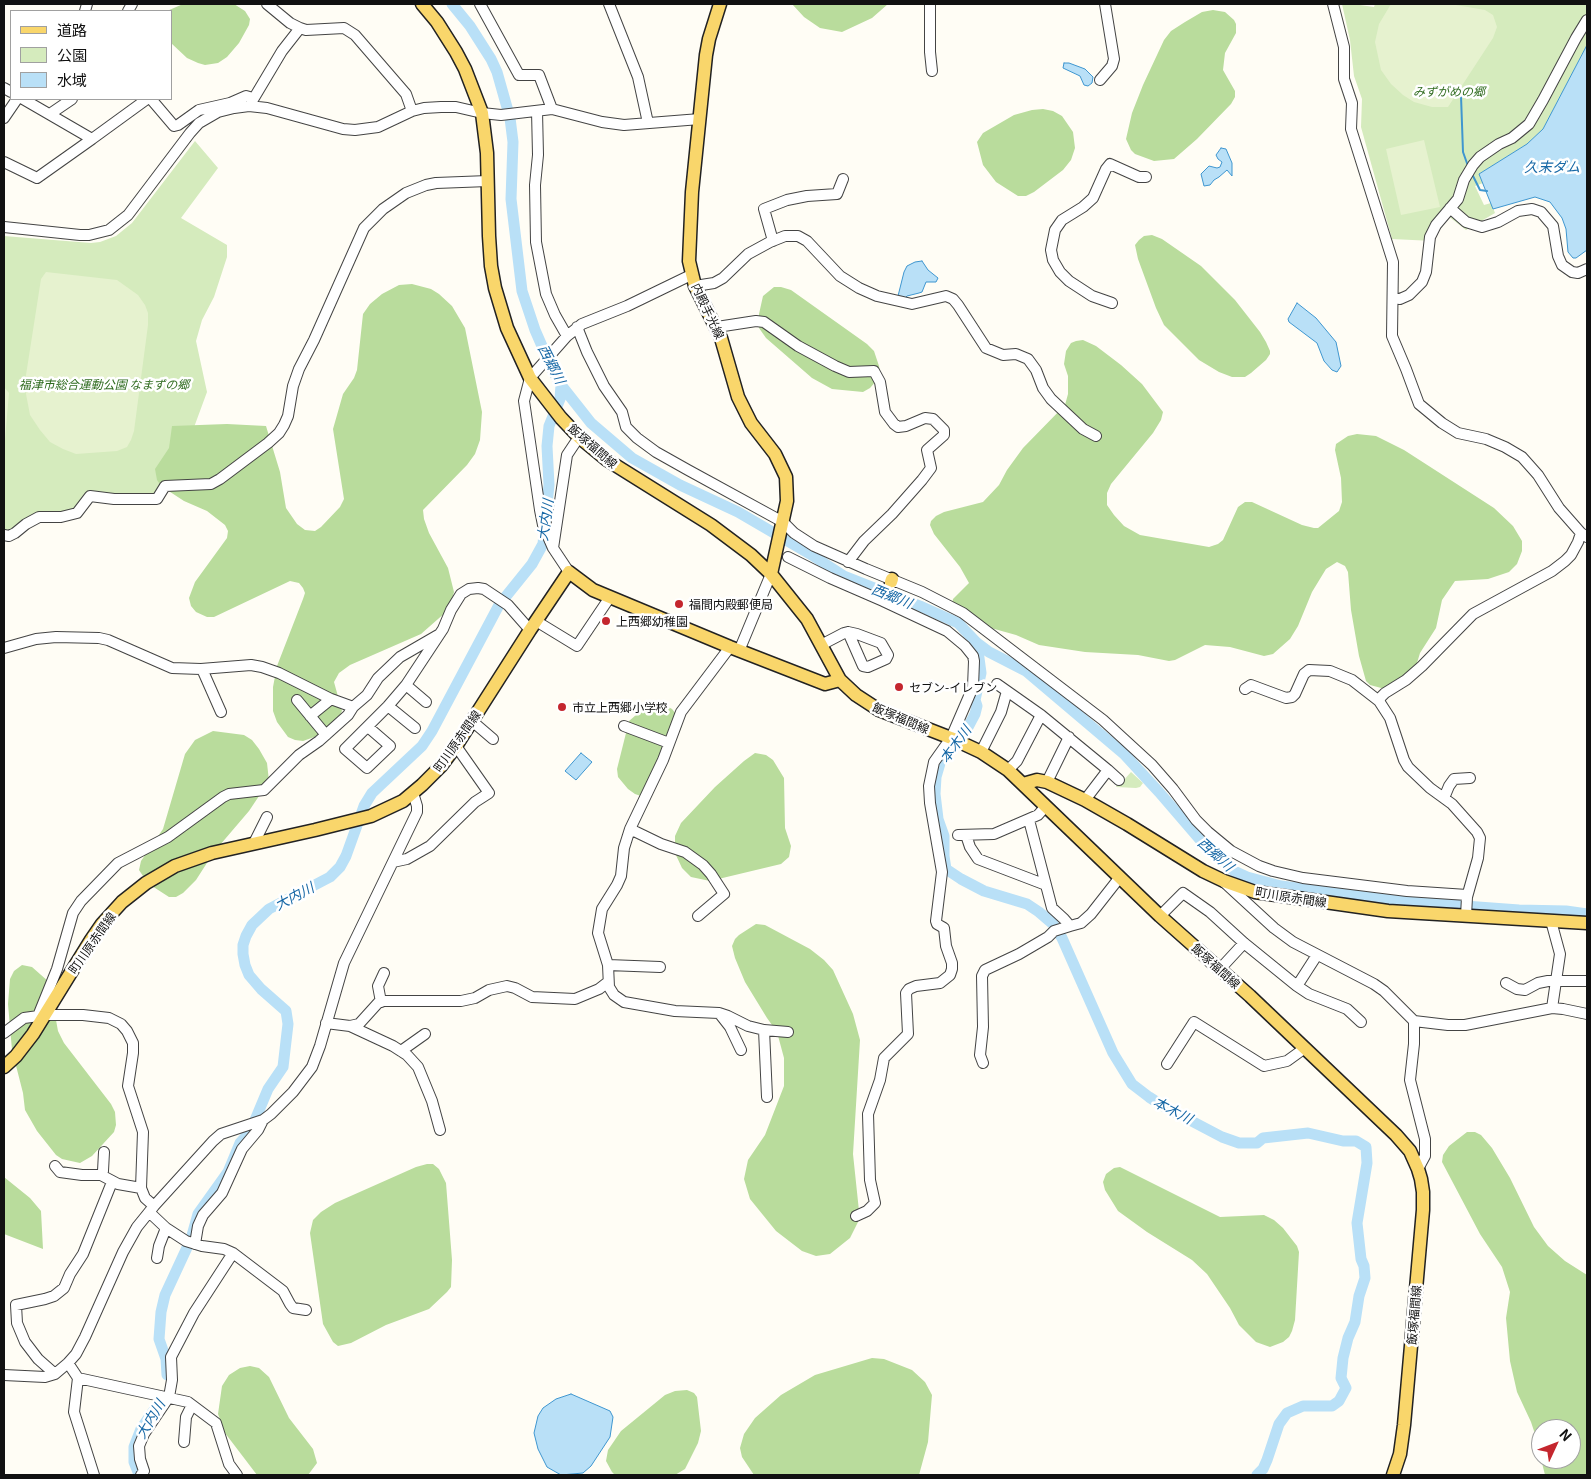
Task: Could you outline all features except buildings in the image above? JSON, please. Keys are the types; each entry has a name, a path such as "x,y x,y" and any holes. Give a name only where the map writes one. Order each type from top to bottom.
{"main road":[{"name":"飯塚福間線","path":"422,4 437,22 466,69 482,113 487,153 489,236 495,288 507,328 530,378 561,418 592,449 623,471 711,525 751,555 771,574 807,619 840,680 862,700 880,710 981,752 1008,770 1160,916 1305,1048 1404,1143 1418,1168 1423,1192 1423,1210 1404,1425 1400,1454 1393,1475"},
{"name":"内殿手光線","path":"720,4 706,55 691,211 689,261 693,281 717,327 738,397 751,423 775,454 786,477 787,501 771,574"},
{"path":"569,572 587,586 610,597 734,649 825,684 840,680"},
{"name":"町川原赤間線","path":"4,1068 25,1046 91,940 112,913 133,892 161,873 188,860 366,818 393,806 413,793 441,766 456,746 569,572"},
{"path":"1023,784 1037,780 1047,782"},
{"name":"町川原赤間線","path":"1047,782 1085,800 1154,839 1203,871 1254,892 1388,911 1466,913 1587,923"}],"street":[{"path":"267,4 290,23 300,28 313,30 344,28 355,35 406,94 412,110"},
{"path":"480,4 519,75 539,75 552,109"},
{"path":"609,4 638,77 648,123"},
{"path":"930,4 932,71"},
{"path":"1100,80 1112,66 1114,59 1105,4"},
{"path":"1333,4 1344,47 1344,79 1352,103 1352,129 1393,262 1392,336 1419,404 1442,423 1458,433 1486,439 1522,457 1538,475 1559,508 1584,535 1565,561 1552,571 1474,614 1422,666 1406,680 1385,693 1379,701"},
{"path":"1393,298 1400,299 1409,295 1422,282 1426,272 1430,237 1436,224 1458,199 1473,165 1480,157 1512,138 1529,124 1587,20"},
{"path":"4,227 80,235 89,235 109,230 128,215 190,133 199,124 218,112 251,102 282,51 300,28"},
{"path":"150,100 174,126 199,110 236,101 246,96 251,102 267,108 343,129 355,130 378,127 412,110 424,108 456,108 501,115 552,109 624,125 700,119"},
{"path":"4,118 16,100"},
{"path":"25,100 92,139"},
{"path":"50,114 71,100"},
{"path":"4,162 37,178 148,100"},
{"path":"534,111 538,155 535,185 536,242 546,294 565,338"},
{"path":"1112,303 1092,296 1068,281 1060,272 1053,260 1051,250 1055,230 1062,220 1083,207 1093,198 1110,164 1139,177 1146,177"},
{"path":"773,241 764,209 787,200 807,196 837,194 843,179"},
{"path":"4,535 9,536 15,533 39,517 61,517 77,513 90,496 114,499 157,499 165,486 211,484 220,479 268,443 284,425 288,416 293,386 299,369 364,228 383,209 406,193 426,185 488,181"},
{"path":"1450,208 1466,222 1482,227 1498,222 1518,211 1532,209 1541,212 1553,226 1558,256 1562,264 1572,272 1587,270"},
{"path":"569,572 553,548 543,525 525,409 525,393 530,378 577,327 652,295 693,281 714,283 724,278 748,254 785,236 798,236 808,241 840,276 859,288 877,296 912,304 946,296 953,299 986,348 1002,355 1016,354 1028,359 1036,370 1043,388 1050,399 1083,429 1096,436"},
{"path":"717,327 756,321 764,322 798,346 842,369 849,372 874,371 880,382 885,412 894,424 898,427 906,426 926,418 933,419 944,430 944,435 927,450 930,468 922,480 892,514 864,541 848,562"},
{"path":"577,327 604,386 622,412 626,427 656,452 783,523 814,546 891,581 922,592 963,613 1103,720 1152,765 1208,832 1245,860 1273,871 1303,878 1407,891 1467,896"},
{"path":"553,548 567,454 580,437"},
{"path":"788,557 830,578 883,599 947,631 959,640 973,656 975,675 955,740 934,762 929,786 930,803 942,872 936,924 944,928 952,969 950,975 940,983 916,986 909,989 906,994 908,1034 884,1058 880,1080 868,1114 870,1180 875,1204 868,1211 856,1216"},
{"path":"771,574 734,649 681,712 663,760 630,829 624,848 621,876 602,909 598,933 608,965 609,987 614,995 624,1002 675,1011 719,1013 748,1026 764,1030 788,1032"},
{"path":"883,599 891,581"},
{"path":"368,727 406,685 446,624 451,610 461,594 469,589 484,589 508,605 533,626 577,646 610,597"},
{"path":"820,645 848,632"},
{"path":"42,1016 73,913 81,901 118,863 168,837 223,797 230,794 264,790 299,755 326,735 348,715 353,707 363,699 378,678 400,657 438,636"},
{"path":"4,648 42,639 99,638 108,640 172,668 184,670 237,665 262,667 279,673 331,699 353,707"},
{"path":"202,669 221,712"},
{"path":"1245,689 1251,685 1286,698 1292,697 1304,674 1309,670 1330,672 1352,680 1379,701 1390,718 1408,767 1430,788 1452,804 1480,838 1478,858 1467,896 1466,913"},
{"path":"997,684 1069,737 1118,780"},
{"path":"406,685 426,702"},
{"path":"981,752 1001,712 1007,691"},
{"path":"310,716 331,699"},
{"path":"297,700 326,735"},
{"path":"388,706 415,728"},
{"path":"1008,770 1017,761 1041,715"},
{"path":"472,721 493,739"},
{"path":"624,726 669,743"},
{"path":"1047,782 1069,737"},
{"path":"393,862 407,859 430,846 475,802 489,793 456,746"},
{"path":"1085,800 1108,770"},
{"path":"1444,798 1454,779 1470,778"},
{"path":"4,1375 44,1377 55,1374 68,1363 76,1354 85,1337 122,1252 151,1209 213,1141 221,1134 246,1124 263,1120 278,1109 312,1067 344,963 417,812 416,798 413,793"},
{"path":"1046,806 1038,815 1029,820 994,834 962,835 978,859 1046,885"},
{"path":"254,843 267,817"},
{"path":"1029,820 1052,908 1064,918 1067,927"},
{"path":"630,829 661,844 685,852 703,865 711,874 724,894 698,916"},
{"path":"983,1063 980,1055 983,1027 982,976 985,970 1020,954 1048,937 1054,931 1081,923 1091,914 1120,877"},
{"path":"1224,881 1274,928 1293,942 1374,984 1384,991 1414,1021 1448,1026 1465,1025 1552,1008 1587,1014"},
{"path":"1160,916 1183,894 1210,912 1244,944 1297,986 1309,994 1347,1009 1361,1022"},
{"path":"1551,921 1560,954 1552,1008"},
{"path":"1220,969 1244,944"},
{"path":"1297,986 1317,955"},
{"path":"608,965 660,967"},
{"path":"381,1002 378,986 384,973"},
{"path":"1506,983 1517,990 1525,990 1538,983 1555,980 1587,981"},
{"path":"350,1026 359,1024 381,1002 461,1001 475,998 489,990 507,986 532,997 575,999 599,989 608,982"},
{"path":"719,1013 730,1027 741,1050"},
{"path":"4,1033 24,1018 42,1016 84,1015 109,1018 121,1024 128,1031 133,1043 128,1086 143,1132 141,1188 151,1209 166,1228 186,1241 234,1253 283,1290 293,1308 306,1310"},
{"path":"1414,1021 1414,1044 1410,1080 1425,1139 1425,1156 1418,1168"},
{"path":"1167,1064 1194,1022 1264,1066 1287,1061 1305,1048"},
{"path":"326,1023 350,1026 407,1055 418,1067 426,1084 440,1130"},
{"path":"764,1030 767,1097"},
{"path":"401,1051 425,1034"},
{"path":"195,1244 198,1226 203,1216 222,1192 242,1149 258,1130 263,1120"},
{"path":"101,1175 104,1152"},
{"path":"55,1166 60,1172 101,1175 112,1182 141,1188"},
{"path":"55,1374 38,1359 25,1342 17,1323 16,1305 54,1296 64,1288 70,1274 83,1254 112,1182"},
{"path":"157,1258 159,1246 166,1228"},
{"path":"143,1473 139,1446 141,1439 169,1397 172,1380 171,1357 194,1313 234,1253"},
{"path":"68,1363 78,1378 74,1412 94,1475"},
{"path":"78,1378 169,1397 192,1404 216,1423 229,1464 240,1474"},
{"path":"184,1442 186,1416 192,1404"}],"green space":[{"path":"183,4 234,4 245,11 250,19 249,25 239,43 227,57 218,63 205,65 187,58 172,44 172,10 169,10"},
{"path":"792,4 888,4 872,18 842,32 820,28 804,17"},
{"name":"みずがめの郷","path":"1342,4 1374,7 1375,4 1587,4 1587,45 1543,129 1527,144 1479,174 1483,183 1475,186 1484,205 1491,203 1495,213 1466,230 1448,216 1433,241 1392,239 1361,127 1362,99 1354,76 1350,40"},
{"path":"1391,4 1450,4 1485,10 1493,15 1497,27 1493,38 1448,107 1432,107 1414,102 1391,84 1381,70 1375,42 1379,24"},
{"path":"1213,10 1225,12 1236,24 1236,33 1225,53 1223,70 1235,91 1235,97 1231,104 1197,139 1174,159 1154,161 1135,154 1126,139 1132,113 1164,40 1171,31 1185,22 1202,12"},
{"path":"1043,109 1053,111 1062,116 1073,132 1075,148 1071,160 1063,170 1034,192 1026,196 1018,196 996,182 983,165 977,142 983,133 1014,115"},
{"path":"1424,140 1440,207 1401,215 1386,149"},
{"name":"福津市総合運動公園 なまずの郷","path":"195,141 218,168 181,218 227,245 227,257 214,297 202,320 196,341 207,392 193,430 160,501 91,498 83,510 46,518 4,538 4,236 91,243 116,236 132,223"},
{"path":"1152,235 1162,239 1201,266 1235,300 1260,332 1270,354 1251,373 1245,377 1232,377 1219,372 1199,360 1164,325 1138,259 1135,245 1144,236"},
{"path":"46,272 117,280 138,295 145,305 148,313 148,325 134,431 127,447 117,451 76,454 50,442 30,415 26,394 26,375 41,279"},
{"path":"412,284 431,289 439,294 452,306 465,328 482,412 480,440 475,454 467,465 423,510 429,533 448,568 454,592 446,612 421,634 350,665 339,673 334,682 342,711 338,719 320,735 303,741 295,740 288,737 277,722 273,711 273,687 277,666 305,593 303,588 299,583 290,581 214,617 207,617 196,612 191,606 189,598 195,582 227,538 228,531 225,525 207,511 184,501 161,486 157,480 155,469 169,448 172,426 227,424 266,426 280,472 286,508 297,524 305,530 315,531 321,527 340,507 344,499 333,429 343,394 357,370 363,314 370,304 382,294 399,285"},
{"path":"774,287 791,290 874,351 880,372 877,380 870,388 863,392 832,389 812,378 766,338 759,328 759,314 763,296"},
{"path":"1083,340 1096,346 1121,365 1142,384 1163,412 1161,420 1153,433 1111,484 1107,493 1107,505 1114,515 1124,526 1140,535 1209,547 1223,540 1238,507 1245,502 1252,502 1302,525 1318,528 1339,511 1342,502 1341,478 1335,450 1336,444 1348,436 1357,434 1376,436 1404,450 1494,508 1513,526 1522,541 1522,551 1517,564 1509,572 1488,579 1455,581 1442,600 1436,628 1420,653 1414,673 1385,689 1370,685 1366,681 1359,656 1351,610 1348,572 1345,566 1337,562 1326,569 1312,592 1298,626 1290,639 1273,654 1264,656 1230,647 1205,645 1175,660 1169,661 1138,655 1085,652 1039,645 1016,635 973,623 952,605 953,599 969,583 960,567 934,534 930,525 931,521 944,512 983,502 999,485 1023,448 1065,405 1068,394 1068,376 1064,364 1066,351 1071,343"},
{"path":"4,387 9,393 4,451"},
{"path":"665,705 672,709 681,720 682,726 658,781 641,796 628,789 618,777 617,769 629,721 643,709"},
{"path":"213,731 244,735 252,740 267,763 269,781 249,811 214,852 196,880 183,893 176,897 169,897 152,886 143,876 139,870 141,861 163,829 185,754 195,740"},
{"path":"755,753 766,755 773,760 784,778 785,828 791,846 789,857 781,864 710,881 691,877 682,868 675,853 675,836 681,823 715,787"},
{"path":"1131,772 1143,783 1140,787 1116,787 1121,779 1123,781"},
{"path":"756,924 765,925 810,949 833,970 853,1014 860,1040 853,1154 859,1211 858,1222 850,1238 830,1254 816,1256 802,1251 776,1231 750,1199 744,1179 748,1160 765,1135 784,1086 784,1058 777,1032 745,982 732,946 739,935"},
{"path":"22,965 32,967 49,982 58,1031 64,1043 111,1104 115,1112 116,1125 114,1132 92,1156 80,1163 62,1159 56,1155 37,1131 25,1110 23,1093 12,1050 8,1004 10,979 14,971"},
{"path":"1467,1132 1475,1132 1481,1135 1492,1148 1510,1178 1534,1227 1548,1246 1565,1261 1587,1275 1587,1475 1545,1475 1544,1469 1581,1469 1581,1419 1531,1419 1531,1422 1517,1392 1510,1361 1506,1318 1510,1292 1502,1267 1480,1234 1442,1162 1443,1155 1449,1146"},
{"path":"433,1164 439,1169 446,1183 452,1260 451,1287 429,1309 386,1325 351,1343 338,1346 333,1342 323,1324 310,1233 313,1220 335,1203 416,1167"},
{"path":"1120,1167 1220,1217 1264,1215 1274,1220 1283,1228 1297,1246 1299,1252 1295,1320 1289,1337 1283,1342 1270,1347 1256,1342 1239,1325 1207,1274 1192,1260 1118,1211 1105,1190 1103,1182 1106,1174 1114,1168"},
{"path":"4,1177 30,1198 41,1211 43,1249 4,1234"},
{"path":"872,1358 884,1359 912,1370 925,1382 932,1395 928,1442 919,1475 754,1475 742,1457 740,1448 744,1434 755,1418 781,1395 815,1375"},
{"path":"250,1366 259,1368 269,1377 289,1418 313,1449 317,1463 308,1475 257,1475 225,1433 218,1414 222,1386 229,1375 240,1368"},
{"path":"687,1390 694,1393 697,1397 701,1431 698,1443 685,1469 675,1475 615,1475 606,1461 608,1450 621,1431 665,1395 675,1391"}],"water":[{"name":"久末ダム","path":"1587,45 1587,250 1573,258 1568,252 1566,229 1562,218 1550,202 1535,197 1493,209 1479,174 1527,144 1543,129"},
{"path":"1064,63 1085,69 1093,77 1092,83 1088,86 1084,85 1080,76 1063,68"},
{"path":"1221,148 1226,149 1232,163 1232,176 1227,170 1210,185 1204,186 1201,174 1209,166 1220,167 1222,162 1216,155"},
{"path":"922,261 928,270 938,278 936,282 926,282 922,292 907,296 904,299 898,296 907,266"},
{"path":"1297,303 1316,318 1336,342 1341,366 1337,372 1332,370 1324,361 1317,343 1289,322 1288,319"},
{"path":"581,753 592,762 576,780 565,771"},
{"path":"571,1394 610,1411 613,1417 610,1437 591,1466 583,1473 561,1475 547,1467 538,1449 534,1433 538,1416 543,1408 556,1399"}],"waterway":[{"name":"西郷川","path":"452,4 470,26 491,59 497,72 510,118 513,142 511,199 522,291 535,330 561,385 591,423 632,458 680,485 738,512 844,576 958,623 977,643 989,652 1026,671 1124,754 1208,849 1234,871 1247,877 1281,886 1379,898 1587,914"},
{"path":"1461,96 1463,152 1468,166"},
{"path":"1472,174 1480,190 1487,191"},
{"name":"大内川","path":"167,1375 166,1359 159,1339 161,1312 165,1295 191,1239 198,1214 228,1172 240,1143 250,1132 268,1089 283,1067 288,1024 286,1011 261,989 249,975 243,954 246,936 252,925 269,909 330,877 340,867 346,856 364,806 372,793 422,746 432,731 499,605 532,564 543,544 549,485 547,446 549,426 560,399 561,385"},
{"name":"本木川","path":"977,643 981,673 975,700 977,706 975,714 966,731 941,760 936,777 935,794 938,819 944,836 946,869 984,891 1027,904 1053,924 1062,938 1113,1053 1132,1084 1149,1097 1222,1137 1239,1143 1257,1143 1263,1138 1308,1133 1343,1141 1356,1141 1366,1147 1367,1163 1357,1223 1365,1278 1359,1296 1355,1322 1348,1338 1343,1358 1341,1378 1346,1388 1339,1401 1332,1406 1303,1406 1287,1413 1279,1424 1263,1469 1257,1475"},
{"name":"大内川","path":"142,1475 138,1472 134,1462 134,1447 141,1429 159,1403"}],"place":[{"name":"福間内殿郵便局","path":"679,604"},
{"name":"上西郷幼稚園","path":"606,621"},
{"name":"セブン-イレブン","path":"899,687"},
{"name":"市立上西郷小学校","path":"562,707"}]}
